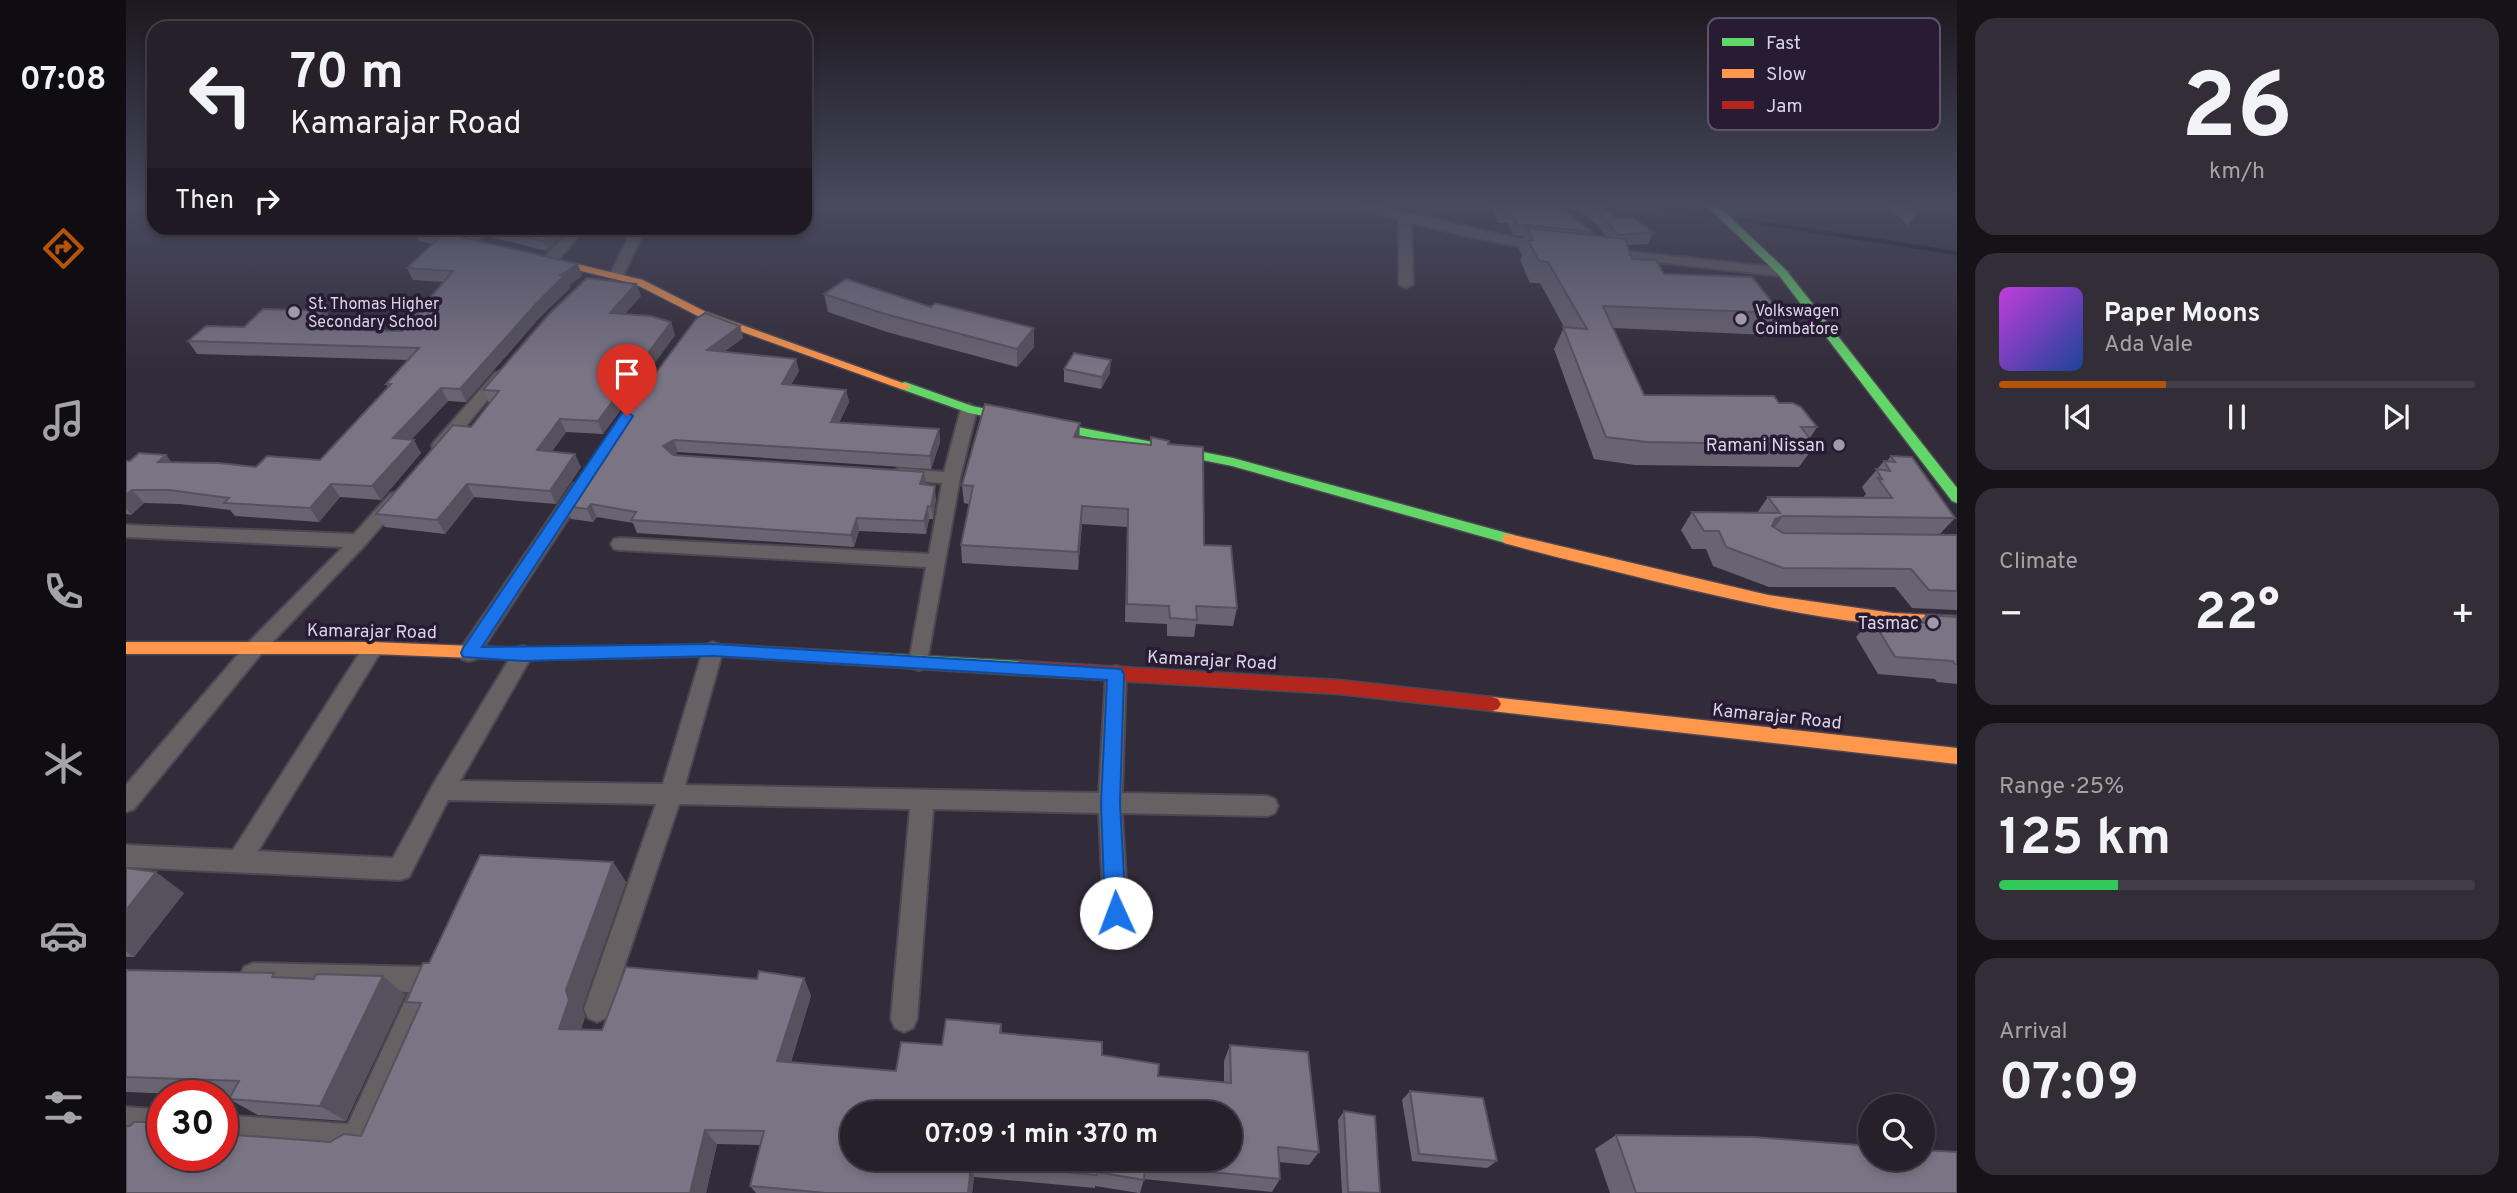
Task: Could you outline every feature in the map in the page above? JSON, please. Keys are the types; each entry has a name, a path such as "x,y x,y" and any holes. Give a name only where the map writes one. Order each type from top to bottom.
{"main road":[{"path":"553,261 639,282 698,319 969,409 1233,462 1466,529 1737,594 1817,609 1933,623 1957,622"},
{"path":"1769,261 1786,267 1819,292"},
{"path":"1780,261 1889,413 1957,498"},
{"name":"Kamarajar Road","path":"126,648 373,648 523,654 713,650 919,662 1339,687 1957,756"}],"street":[{"path":"617,275 624,261"},
{"path":"1406,261 1406,284"},
{"path":"1720,261 1786,267"},
{"path":"582,288 599,271"},
{"path":"430,458 511,364"},
{"path":"919,662 951,478 969,409"},
{"path":"469,653 589,473"},
{"path":"883,473 951,478"},
{"path":"126,802 254,649 359,541 404,489"},
{"path":"126,531 359,541"},
{"path":"620,544 937,561"},
{"path":"238,863 373,648"},
{"path":"597,1009 671,794 713,650"},
{"path":"126,856 400,869 442,790 523,654"},
{"path":"1115,674 1110,803 1116,913"},
{"path":"442,790 1267,806"},
{"path":"904,1019 922,799"},
{"path":"222,975 428,980 356,1139 238,1130"},
{"path":"126,1121 147,1123"}],"building":[{"path":"415,261 564,261 578,264 561,275 565,275 460,389 441,388 393,438 414,440 372,486 331,484 310,508 224,503 229,498 169,490 132,490 126,495 126,461 139,453 166,455 158,462 219,463 256,467 267,456 320,460 391,384 386,384 419,348 188,341 206,326 244,327 263,309 326,311 320,317 331,318 319,329 402,331 453,271 407,268"},
{"path":"1539,261 1656,261 1664,274 1752,277 1781,313 1603,306 1644,395 1774,396 1779,403 1793,403 1801,407 1817,427 1801,427 1815,445 1647,442 1606,437 1563,327 1587,329 1548,262"},
{"path":"587,278 636,284 610,313 651,316 671,322 598,421 560,419 537,450 575,454 550,491 467,484 437,520 376,514 453,425 471,427 499,391 483,390 549,314"},
{"path":"846,279 931,307 935,303 1034,328 1017,349 885,314 824,294"},
{"path":"705,313 740,326 707,350 796,359 782,384 846,390 831,422 939,429 930,456 674,440 663,446 673,455 924,472 920,484 935,486 931,507 928,506 924,521 857,518 851,535 631,520 636,512 591,504 587,509 565,506 646,386 696,319"},
{"path":"1074,353 1111,360 1102,377 1064,369"},
{"path":"985,404 1080,423 1074,437 1151,445 1151,437 1169,441 1168,444 1203,447 1204,545 1231,546 1237,608 1196,606 1197,620 1170,618 1169,606 1127,604 1128,509 1082,506 1078,552 961,545 973,486 962,485"},
{"path":"1891,456 1912,457 1955,518 1783,516 1775,519 1772,526 1783,533 1957,535 1957,591 1929,590 1911,569 1783,568 1726,547 1719,531 1704,531 1692,512 1780,513 1768,497 1892,498 1878,478 1882,479 1876,469 1890,471 1884,461 1895,462"},
{"path":"1926,615 1957,617 1957,664 1953,661 1895,657 1872,619 1931,623"},
{"path":"480,855 613,862 566,990 569,1000 559,1029 602,1030 626,967 757,979 759,971 804,978 777,1061 896,1071 901,1042 942,1045 946,1019 1001,1024 1000,1033 1102,1042 1102,1055 1159,1064 1158,1076 1231,1083 1230,1045 1308,1052 1319,1152 1278,1147 1280,1179 1203,1171 1242,1171 1242,1101 840,1101 840,1171 970,1171 968,1193 826,1193 750,1186 764,1131 705,1130 690,1193 126,1193 126,1126 134,1122 147,1122 147,1171 238,1171 238,1135 330,1142 344,1134 361,1136 421,1003 406,1002 423,963 429,963"},
{"path":"126,868 156,872 126,910"},
{"path":"126,970 274,973 272,977 314,979 316,974 383,976 320,1106 238,1100 238,1080 126,1077"},
{"path":"1410,1091 1483,1098 1497,1161 1419,1154"},
{"path":"1344,1111 1375,1116 1380,1193 1348,1192"},
{"path":"1616,1135 1754,1137 1858,1145 1858,1171 1935,1171 1935,1151 1957,1152 1957,1193 1636,1193"},
{"path":"1051,1171 1145,1171 1144,1180 1097,1172 1097,1175"}],"traffic: fast":[{"path":"1770,261 1782,272 1957,498"},
{"path":"905,386 969,409 1233,462 1509,539"},
{"path":"638,652 713,650 1020,668"}],"traffic: slow":[{"path":"551,261 639,282 702,314 905,386"},
{"path":"1509,539 1681,582 1768,600 1893,619 1957,622"},
{"path":"126,648 373,648 523,654 638,652"},
{"path":"1492,704 1957,756"}],"traffic: jam":[{"path":"1020,668 1339,687 1492,704"}],"place":[{"name":"St. Thomas Higher Secondary School","path":"294,312"},
{"name":"Volkswagen Coimbatore","path":"1741,319"},
{"name":"Ramani Nissan","path":"1839,445"},
{"name":"Tasmac","path":"1933,623"}],"route":[{"path":"627,416 469,653 713,650 1115,674 1110,803 1116,913"}]}
